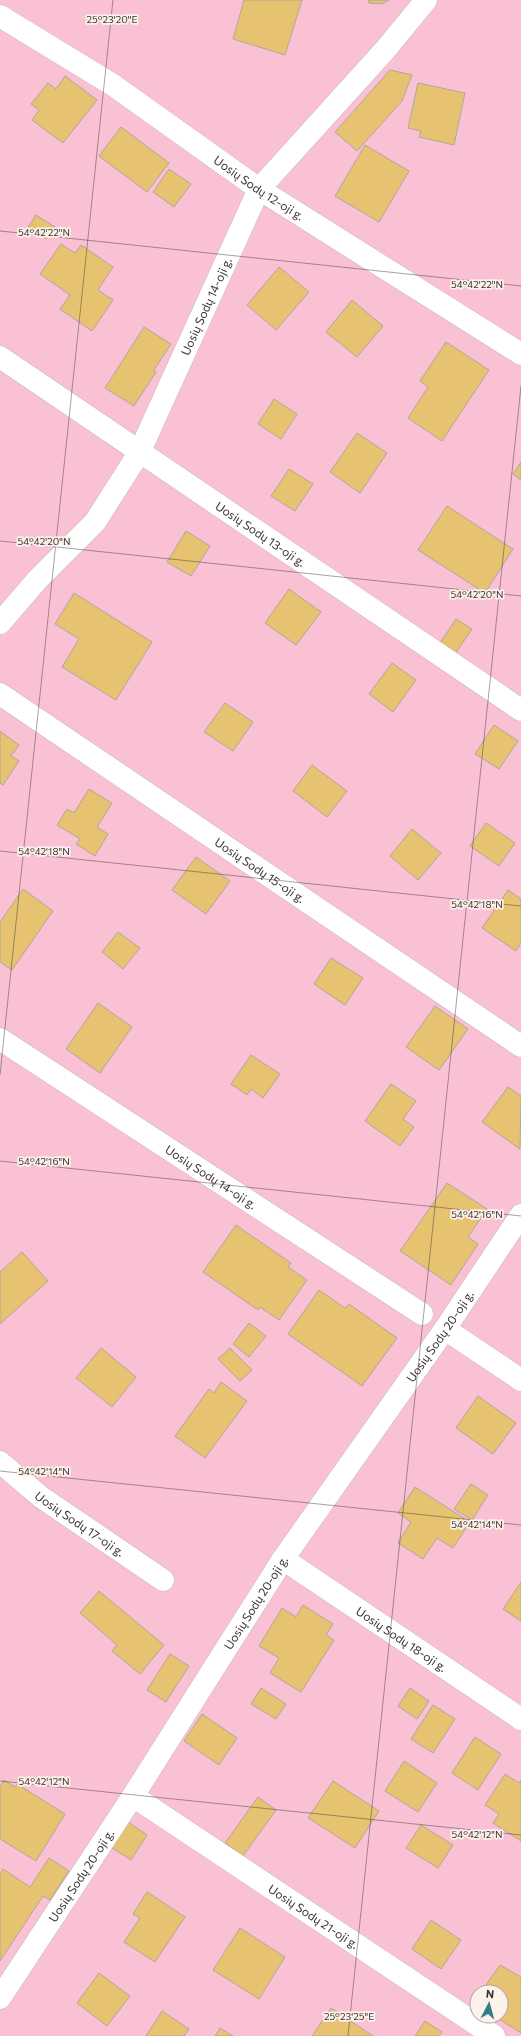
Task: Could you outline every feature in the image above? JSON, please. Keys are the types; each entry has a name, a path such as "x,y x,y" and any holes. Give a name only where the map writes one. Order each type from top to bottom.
{"street":[{"name":"Uosių Sodų 14-oji g.","path":"0,623 38,579 95,522 139,453 259,189 385,50 426,0"},
{"name":"Uosių Sodų 12-oji g.","path":"0,16 113,85 259,189 521,354"},
{"name":"Uosių Sodų 13-oji g.","path":"0,357 139,453 521,710"},
{"name":"Uosių Sodų 15-oji g.","path":"0,694 521,1046"},
{"name":"Uosių Sodų 14-oji g.","path":"0,1039 422,1314"},
{"name":"Uosių Sodų 20-oji g.","path":"0,1998 132,1796 283,1559 445,1329 521,1215"},
{"path":"445,1329 521,1380"},
{"name":"Uosių Sodų 17-oji g.","path":"0,1462 41,1497 163,1580"},
{"name":"Uosių Sodų 18-oji g.","path":"283,1559 521,1719"},
{"name":"Uosių Sodų 21-oji g.","path":"132,1796 494,2036"}],"shaded area":[{"path":"0,0 521,0 521,2036 0,2036"}],"building":[{"path":"244,0 302,0 285,55 233,39"},
{"path":"368,0 389,0 382,4 369,3"},
{"path":"390,70 412,75 402,101 357,151 335,132"},
{"path":"65,76 97,100 63,143 32,120 39,110 31,104 48,83 56,89"},
{"path":"418,83 465,93 454,145 419,137 421,131 408,128"},
{"path":"121,127 169,163 147,192 99,156"},
{"path":"365,145 409,171 379,222 335,196"},
{"path":"169,169 191,184 174,207 153,192"},
{"path":"36,215 55,227 46,239 28,227"},
{"path":"61,244 75,253 81,245 113,267 98,290 113,300 92,331 60,309 70,295 40,274"},
{"path":"279,267 309,292 276,330 247,305"},
{"path":"352,300 383,326 357,357 326,332"},
{"path":"144,327 171,344 154,370 156,372 134,406 105,388"},
{"path":"446,342 489,370 442,441 408,418 428,387 420,381"},
{"path":"274,399 297,414 281,439 258,424"},
{"path":"357,433 387,453 360,493 330,472"},
{"path":"521,462 521,480 513,474"},
{"path":"289,469 313,484 295,511 271,496"},
{"path":"447,506 513,549 485,593 418,550"},
{"path":"186,531 210,546 191,576 167,562"},
{"path":"289,589 321,612 296,645 265,623"},
{"path":"74,593 152,642 116,700 62,667 79,639 55,624"},
{"path":"456,619 472,629 455,654 440,643"},
{"path":"392,663 416,680 393,712 369,694"},
{"path":"225,703 253,722 233,751 204,732"},
{"path":"494,725 518,741 499,769 475,754"},
{"path":"0,731 19,745 11,756 19,761 3,785 0,783"},
{"path":"312,765 347,791 327,817 293,791"},
{"path":"89,789 112,803 97,827 108,834 95,856 76,844 80,839 57,825 67,809 74,813"},
{"path":"486,823 515,843 499,866 470,846"},
{"path":"412,829 441,853 418,880 390,856"},
{"path":"196,857 230,881 206,914 172,890"},
{"path":"23,889 53,911 12,970 0,962 0,922"},
{"path":"508,890 521,899 521,943 516,951 482,928"},
{"path":"118,932 140,948 123,969 102,952"},
{"path":"331,958 363,978 345,1005 314,984"},
{"path":"98,1003 132,1027 100,1073 66,1049"},
{"path":"435,1006 468,1029 439,1070 406,1047"},
{"path":"251,1055 280,1074 263,1098 251,1089 247,1095 231,1084"},
{"path":"391,1084 416,1101 403,1119 414,1127 400,1146 365,1121"},
{"path":"508,1087 521,1096 520,1149 482,1122"},
{"path":"447,1183 487,1209 468,1237 478,1244 451,1285 400,1251"},
{"path":"236,1225 291,1263 288,1267 307,1280 279,1320 260,1307 258,1310 203,1272"},
{"path":"22,1252 48,1281 0,1324 0,1272"},
{"path":"319,1290 345,1308 349,1304 397,1338 362,1386 288,1334"},
{"path":"249,1323 266,1336 249,1357 233,1344"},
{"path":"101,1348 136,1377 112,1407 76,1378"},
{"path":"230,1348 252,1370 240,1381 218,1359"},
{"path":"221,1382 247,1401 205,1458 175,1436 209,1389 214,1393"},
{"path":"478,1396 516,1423 493,1454 456,1428"},
{"path":"471,1484 488,1495 472,1520 454,1509"},
{"path":"415,1487 470,1522 453,1548 437,1538 423,1559 398,1543 411,1522 398,1513"},
{"path":"521,1582 521,1621 503,1609"},
{"path":"99,1591 164,1645 140,1674 112,1651 117,1645 80,1613"},
{"path":"303,1605 333,1624 326,1635 334,1640 301,1692 270,1673 279,1658 259,1646 282,1608 296,1617"},
{"path":"170,1654 189,1666 166,1702 147,1690"},
{"path":"261,1688 286,1704 276,1719 251,1704"},
{"path":"410,1688 429,1701 417,1719 398,1706"},
{"path":"433,1705 455,1719 433,1753 411,1739"},
{"path":"202,1714 237,1738 219,1765 184,1741"},
{"path":"475,1737 501,1754 478,1790 452,1773"},
{"path":"404,1761 437,1783 418,1812 385,1791"},
{"path":"505,1774 519,1783 521,1780 521,1841 493,1823 499,1814 485,1805"},
{"path":"4,1780 15,1787 17,1784 65,1814 36,1861 0,1839 0,1787"},
{"path":"333,1781 379,1811 355,1848 308,1818"},
{"path":"258,1797 276,1810 243,1856 225,1843"},
{"path":"128,1822 147,1835 131,1860 112,1848"},
{"path":"421,1825 453,1845 438,1868 406,1848"},
{"path":"49,1858 69,1871 50,1900 43,1896 0,1961 0,1874 3,1869 30,1887"},
{"path":"147,1892 185,1917 155,1962 124,1942 140,1918 133,1914"},
{"path":"431,1920 461,1940 441,1969 412,1949"},
{"path":"240,1928 285,1957 259,1999 213,1970"},
{"path":"500,1965 521,1977 521,2033 507,2024 509,2024 509,1984 487,1984"},
{"path":"99,1973 130,1996 107,2026 77,2003"},
{"path":"331,2008 373,2036 312,2036"},
{"path":"162,2011 189,2029 184,2036 146,2036"},
{"path":"425,2021 442,2032 439,2036 415,2036"},
{"path":"220,2028 233,2036 215,2036"}]}
